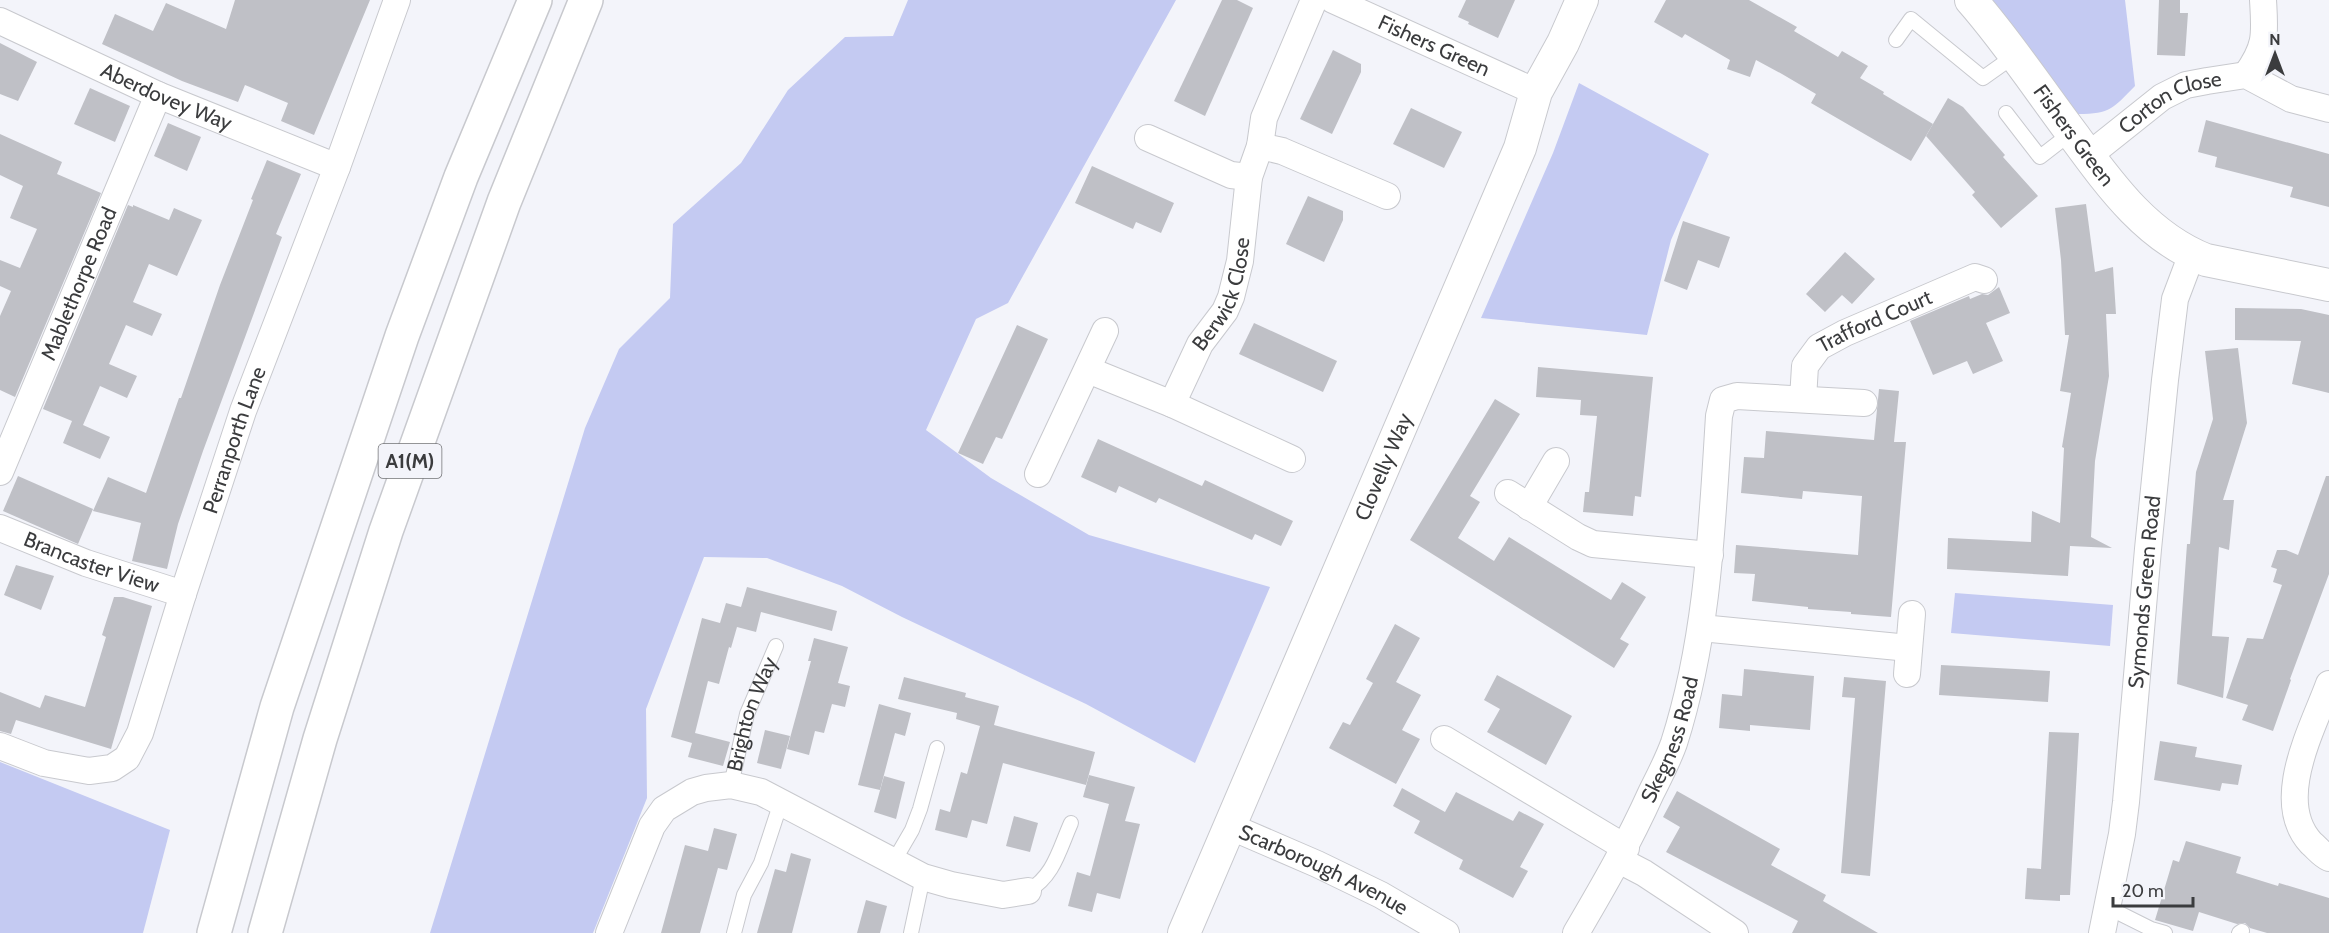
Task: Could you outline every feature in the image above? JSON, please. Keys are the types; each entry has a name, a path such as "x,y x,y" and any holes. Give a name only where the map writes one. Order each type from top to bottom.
{"highway":[{"name":"A1(M)","path":"214,933 277,706 382,392 461,177 534,0"},
{"name":"A1(M)","path":"265,933 320,740 390,519 504,202 586,0"}],"street":[{"path":"0,8 4,0"},
{"name":"Perranporth Lane","path":"0,746 44,763 89,771 112,768 127,758 140,733 243,411 337,167 397,0"},
{"name":"Berwick Close","path":"1172,404 1200,344 1225,311 1231,297 1240,261 1249,177 1260,146 1264,118 1314,0"},
{"name":"Fishers Green","path":"1333,0 1536,92"},
{"name":"Clovelly Way","path":"1184,933 1520,148 1536,92 1563,43 1582,0"},
{"name":"Fishers Green","path":"1971,0 2132,210 2153,228 2192,254 2224,265 2329,285"},
{"path":"2247,75 2259,58 2265,35 2263,0"},
{"name":"Aberdovey Way","path":"0,21 158,94 337,167"},
{"name":"Corton Close","path":"2080,144 2186,85 2247,75 2291,99 2329,109"},
{"name":"Mablethorpe Road","path":"0,472 158,94"},
{"path":"1148,138 1231,175 1249,177"},
{"path":"1260,146 1282,151 1387,196"},
{"name":"Symonds Green Road","path":"2102,933 2126,802 2148,549 2175,299 2192,254"},
{"name":"Trafford Court","path":"1803,399 1805,366 1819,347 1845,333 1975,277 1984,280"},
{"path":"1038,474 1105,331"},
{"path":"1088,370 1172,404 1292,459"},
{"name":"Skegness Road","path":"1576,933 1622,854 1673,745 1690,683 1701,628 1710,555 1719,416 1723,400 1737,396 1864,403"},
{"path":"1529,507 1556,461"},
{"path":"1508,493 1593,544 1710,555"},
{"name":"Brancaster View","path":"0,528 86,563 183,594"},
{"path":"1907,674 1912,614"},
{"path":"1701,628 1909,648"},
{"path":"2327,695 2296,775 2296,814 2303,834 2329,858"},
{"path":"1444,739 1622,854 1644,873 1735,933"},
{"name":"Brighton Way","path":"609,933 652,826 664,809 693,792 731,785 762,792 923,878 1003,895 1028,891"},
{"name":"Scarborough Avenue","path":"1229,826 1381,895 1446,933"}],"lane":[{"path":"1896,40 1911,19 1983,78 2014,56"},
{"path":"2006,113 2040,157 2080,144"},
{"name":"Brighton Way","path":"731,785 747,714 776,646"},
{"path":"894,861 912,830 920,809 937,748"},
{"path":"734,933 744,895 761,863 781,802"},
{"name":"Brighton Way","path":"1028,891 1042,883 1051,870 1071,823"},
{"path":"911,933 923,878"},
{"path":"2107,907 2151,929 2165,933"}],"shaded area":[{"path":"908,0 1176,0 1008,303 976,319 926,430 991,478 1089,535 1270,587 1195,763 1086,704 842,586 767,558 704,557 646,709 647,798 593,933 430,933 585,428 619,349 670,298 673,224 741,163 788,90 845,37 893,36"},
{"path":"1990,0 2125,0 2135,86 2105,111 2078,114"},
{"path":"1579,83 1709,154 1671,240 1647,335 1481,318 1553,153"},
{"path":"1955,593 2113,605 2110,646 1951,633"},
{"path":"0,762 170,830 143,933 0,933"}],"building":[{"path":"235,0 370,0 314,135 281,121 288,103 245,85 238,102 182,81 102,44 115,14 153,31 166,3 226,29"},
{"path":"1222,0 1237,0 1253,8 1205,116 1174,101"},
{"path":"1466,0 1515,0 1498,38 1458,17"},
{"path":"1666,0 1749,0 1797,27 1794,31 1838,57 1842,51 1868,66 1860,78 1933,124 1911,161 1811,103 1816,94 1782,74 1756,60 1750,77 1727,69 1730,60 1685,34 1682,38 1654,22"},
{"path":"2159,0 2180,0 2180,13 2188,13 2185,56 2157,55"},
{"path":"0,43 37,62 18,101 0,94"},
{"path":"1333,50 1361,64 1361,72 1332,134 1300,119"},
{"path":"90,88 130,106 115,142 74,124"},
{"path":"1948,98 1963,107 2038,196 2001,228 1972,195 1975,192 1926,136"},
{"path":"1411,108 1462,132 1444,168 1393,144"},
{"path":"2206,120 2329,154 2329,207 2290,197 2293,187 2215,167 2217,157 2198,152"},
{"path":"168,123 201,137 187,171 154,156"},
{"path":"0,134 62,162 57,174 101,193 15,397 0,390 0,316 11,291 0,286 0,260 20,268 37,229 10,218 23,186 0,175"},
{"path":"267,160 301,174 276,234 282,237 203,451 178,524 167,569 132,561 141,523 93,511 108,477 146,493"},
{"path":"1092,166 1174,203 1161,233 1136,222 1133,229 1075,203"},
{"path":"1308,196 1343,211 1343,220 1324,262 1286,244"},
{"path":"2086,204 2095,272 2113,267 2116,314 2106,314 2109,376 2095,461 2091,537 2112,548 2070,546 2068,576 1947,569 1948,538 2031,542 2032,511 2060,523 2064,448 2062,447 2071,393 2060,391 2069,335 2065,335 2061,260 2055,208"},
{"path":"128,205 169,220 174,208 202,220 177,276 149,264 133,302 162,314 152,336 126,325 109,364 137,376 127,398 100,386 83,425 110,437 100,459 63,443 72,421 43,409"},
{"path":"1683,221 1730,237 1719,268 1698,260 1687,290 1664,281"},
{"path":"1845,252 1875,279 1852,304 1842,295 1825,312 1806,294"},
{"path":"1999,287 2010,313 1986,323 2003,361 1973,374 1967,361 1933,375 1910,321 1969,296 1970,299 1982,294 1988,295"},
{"path":"2235,308 2301,309 2329,315 2329,393 2292,384 2301,341 2235,340"},
{"path":"1254,323 1337,361 1323,392 1239,354"},
{"path":"1017,325 1048,339 1002,439 996,437 983,464 958,453"},
{"path":"2238,348 2247,423 2223,500 2234,500 2229,550 2219,547 2212,636 2229,637 2223,698 2177,684 2187,544 2190,544 2196,472 2213,419 2205,351"},
{"path":"1538,367 1653,377 1641,497 1635,496 1633,516 1583,512 1585,492 1589,492 1597,416 1580,415 1581,400 1536,397"},
{"path":"1879,389 1899,391 1894,442 1906,442 1891,617 1752,601 1755,574 1734,573 1736,545 1858,555 1862,496 1803,491 1802,499 1741,493 1744,457 1764,458 1766,431 1874,440"},
{"path":"1495,399 1520,414 1470,496 1480,502 1458,538 1494,561 1509,537 1611,600 1622,582 1646,597 1620,639 1629,644 1614,668 1410,540"},
{"path":"1098,439 1202,486 1205,480 1293,521 1281,546 1255,534 1252,540 1159,498 1156,503 1119,486 1116,493 1081,477"},
{"path":"18,476 93,509 78,544 3,511"},
{"path":"2326,476 2329,476 2329,574 2273,731 2242,720 2248,705 2226,698 2247,638 2263,639 2282,585 2273,582 2277,569 2271,567 2277,550 2286,550 2298,555"},
{"path":"16,565 54,576 41,610 4,595"},
{"path":"747,587 837,611 832,631 761,612 756,632 737,627 719,684 708,681 695,733 730,742 723,766 688,757 692,743 671,737 702,618 720,623 726,603 741,607"},
{"path":"114,597 123,597 152,606 111,749 16,720 11,734 0,731 0,692 40,708 45,695 85,707 106,637 102,635"},
{"path":"1395,624 1420,638 1396,682 1421,695 1402,730 1420,739 1396,784 1329,748 1343,722 1350,725 1373,683 1366,679"},
{"path":"814,638 848,647 838,683 850,686 845,707 832,704 824,733 815,731 809,755 787,749 811,661 808,661"},
{"path":"1941,665 2050,671 2048,702 1939,695"},
{"path":"1744,669 1814,676 1810,730 1750,725 1750,731 1719,728 1722,694 1742,696"},
{"path":"1497,675 1572,716 1546,765 1487,732 1500,709 1484,700"},
{"path":"904,677 966,693 965,697 999,706 994,725 1095,752 1086,785 1003,763 987,824 972,820 967,838 935,830 940,809 950,812 961,772 967,774 980,726 956,719 957,713 898,699"},
{"path":"1844,677 1886,681 1870,876 1841,873 1855,698 1842,697"},
{"path":"879,704 911,713 905,736 895,733 880,790 858,785"},
{"path":"765,730 790,736 781,769 757,763"},
{"path":"2049,732 2079,733 2070,895 2060,895 2060,901 2025,899 2027,868 2041,869"},
{"path":"2160,741 2197,747 2195,757 2242,765 2238,785 2222,783 2220,791 2154,780"},
{"path":"1089,775 1135,787 1125,821 1140,824 1120,899 1097,893 1092,912 1068,906 1077,872 1090,876 1109,804 1083,797"},
{"path":"884,776 905,782 896,819 874,812"},
{"path":"1402,788 1445,812 1456,792 1513,821 1519,811 1544,824 1520,867 1528,871 1513,898 1459,869 1463,860 1414,833 1420,821 1393,806"},
{"path":"1677,791 1780,849 1771,865 1826,895 1823,901 1878,933 1792,933 1798,921 1666,852 1680,827 1663,817"},
{"path":"1014,816 1038,823 1030,852 1006,846"},
{"path":"714,828 737,834 727,870 718,868 700,933 661,933 685,845 708,851"},
{"path":"2186,841 2241,857 2236,873 2329,898 2329,933 2267,933 2250,928 2245,923 2237,924 2199,912 2193,931 2155,920 2173,860 2179,862"},
{"path":"791,853 811,859 792,933 757,933 775,869 786,872"},
{"path":"866,900 887,906 880,933 857,933"}]}
